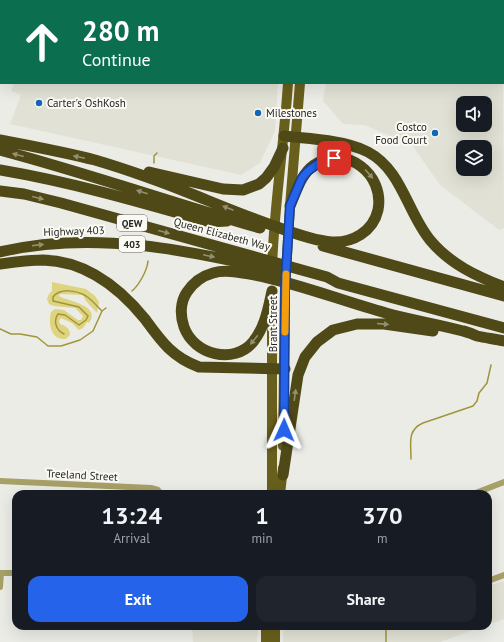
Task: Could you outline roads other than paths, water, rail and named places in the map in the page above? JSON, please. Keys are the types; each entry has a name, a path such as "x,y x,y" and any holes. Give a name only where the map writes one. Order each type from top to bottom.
{"highway":[{"path":"284,136 353,146 375,156 385,165 394,177 421,226 438,249 456,264 472,274 504,287"},
{"path":"0,140 223,189 243,190 259,184 266,178 274,167 283,148"},
{"path":"0,150 65,168 233,220"},
{"path":"290,206 302,178 313,166 327,160 344,159 359,165 368,172 377,188 379,203 376,216 367,230 354,239 331,242 300,237"},
{"path":"95,160 147,177 264,226 504,296"},
{"name":"Queen Elizabeth Way","path":"0,170 84,187 210,222 233,220 264,226"},
{"name":"Queen Elizabeth Way","path":"0,190 24,194 61,204 297,277 327,277 338,283 504,328"},
{"name":"Highway 403","path":"0,252 45,245 80,242 108,242 177,250 262,267"},
{"path":"0,264 44,260 71,264 104,279 116,288 135,307 157,335 175,354 187,363 198,367 273,370 285,369"},
{"path":"272,291 266,318 260,332 253,342 241,350 222,355 209,352 197,346 187,334 182,320 182,304 185,295 191,286 199,279 214,272 240,272 262,267 297,277 386,314 465,331 478,336"},
{"path":"283,475 298,375 305,357 317,342 333,330 345,326 368,323 384,324 478,336 504,341"}],"main road":[{"name":"Brant Street","path":"272,490 273,244 288,84"},
{"name":"Brant Street","path":"281,490 283,475 285,289 300,84"},
{"path":"266,630 266,642"},
{"path":"275,630 275,642"}],"street":[{"name":"Treeland Street","path":"0,481 151,488 158,490"},
{"path":"483,490 504,482"},
{"path":"0,587 0,573 12,573"},
{"path":"492,580 504,575"}],"waterway":[{"path":"154,163 154,156 157,153"},
{"path":"132,291 142,278 148,261"},
{"path":"64,334 57,328 56,325 56,317 58,314 65,315 79,325 86,320 88,316 79,307 53,301 53,297 56,294 64,291 78,292 92,301 102,311 106,308"},
{"path":"0,329 11,334 37,337 48,346 61,346 80,340 93,331 102,311"},
{"path":"411,459 411,438 414,429 423,423 473,406 477,401 479,393 487,383 491,365"},
{"path":"386,630 386,642"}],"place":[{"name":"Carter's OshKosh","path":"39,103"},
{"name":"Milestones","path":"258,113"},
{"name":"Costco Food Court","path":"435,133"}]}
